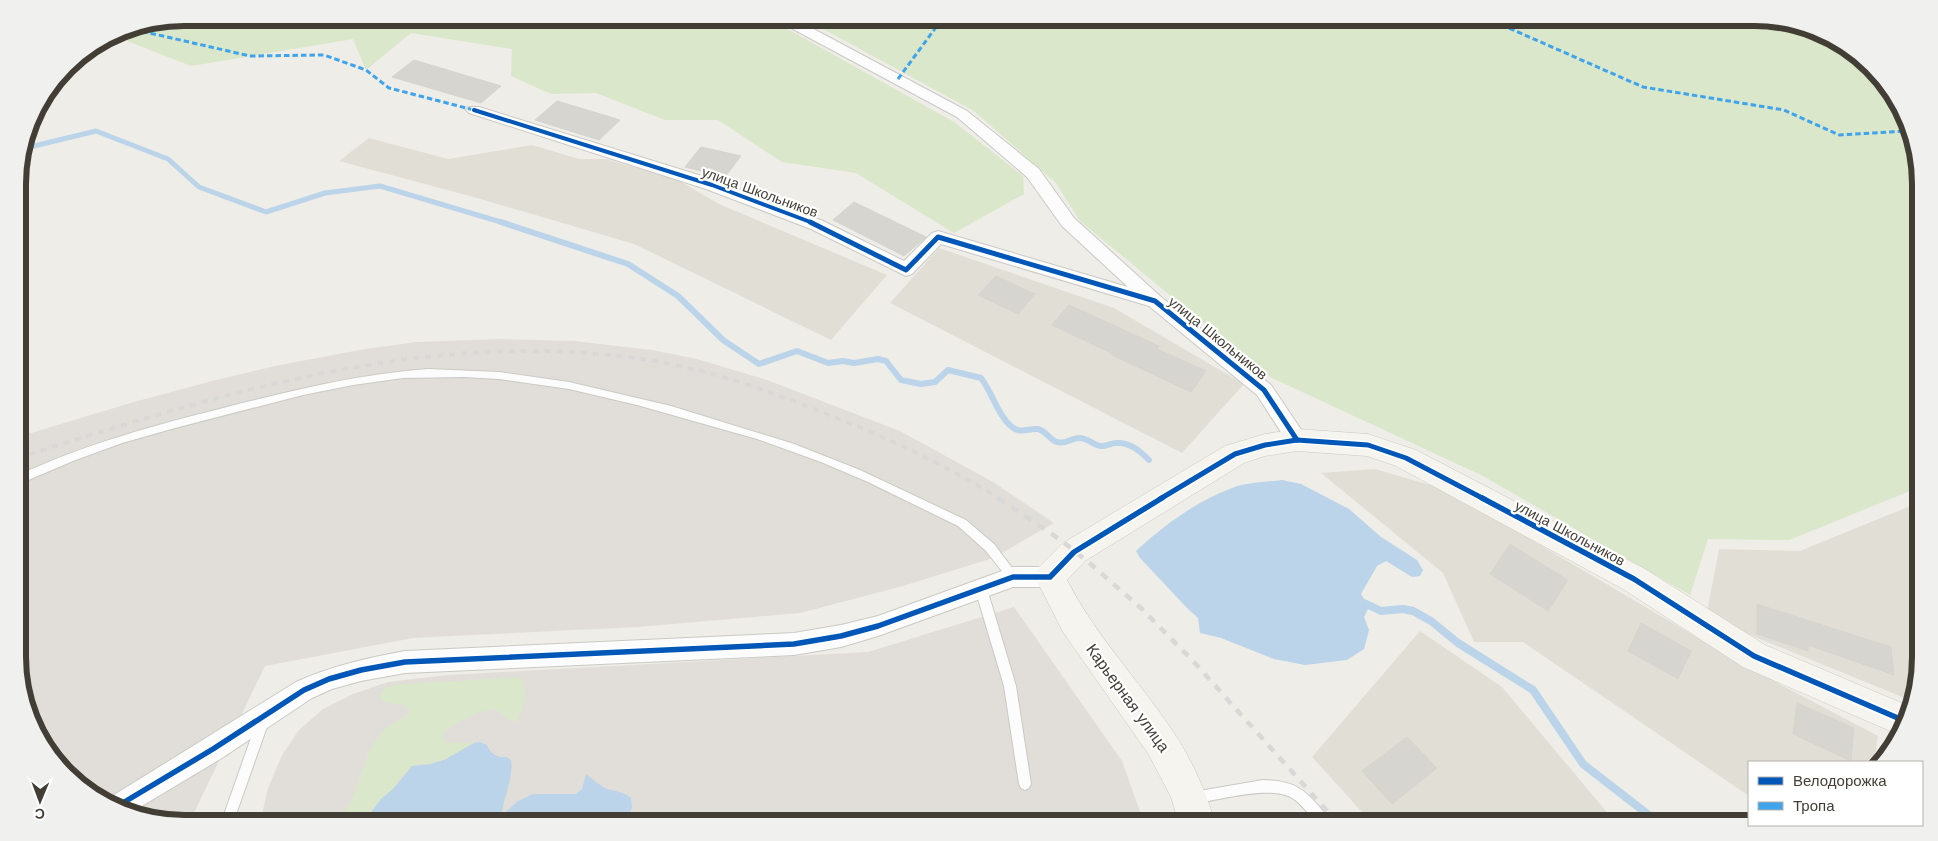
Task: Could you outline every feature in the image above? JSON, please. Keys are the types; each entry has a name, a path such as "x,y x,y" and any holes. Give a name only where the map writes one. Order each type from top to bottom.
{"street":[{"path":"799,27 962,114 1033,173 1068,222 1156,301"},
{"name":"улица Школьников","path":"474,110 712,185 817,225 906,270 938,237 1156,301 1264,390 1297,440 1368,445 1406,458 1634,579 1754,656 1898,721"},
{"path":"123,803 213,749 266,712 304,690 329,679 361,670 405,662 794,644 841,636 878,626 1013,577 1050,577 1074,552 1235,454 1265,445 1297,440"},
{"name":"Карьерная улица","path":"1050,577 1079,629 1148,721 1174,762 1194,811"}],"lane":[{"path":"26,476 62,460 158,428 353,381 426,374 516,376 570,385 636,400 767,438 844,466 962,523 979,535 993,549 1013,577"},
{"path":"981,589 1010,686 1025,784"},
{"path":"230,815 266,712"},
{"path":"1194,811 1270,786 1298,793 1316,814"}],"shaded area":[{"path":"369,138 448,159 532,145 579,159 606,159 678,180 719,204 887,275 831,340 634,244 477,198 339,161"},
{"path":"939,248 1114,308 1244,384 1182,453 890,303"},
{"path":"499,339 574,341 652,350 697,359 767,380 900,431 993,482 1054,523 993,558 903,586 800,613 638,627 413,638 265,666 193,815 153,812 133,806 105,794 88,782 72,769 47,736 38,717 28,678 26,657 26,434 134,402 275,366 365,349 417,342"},
{"path":"1375,469 1447,490 1749,668 1878,736 1875,758 1872,761 1748,761 1748,795 1523,642 1474,642 1443,573 1321,473"},
{"path":"1912,505 1912,657 1909,688 1906,698 1706,617 1719,549 1800,551"},
{"path":"1014,607 1122,761 1141,814 262,815 268,788 282,755 299,730 323,709 353,694 388,682 448,675 868,652"},
{"path":"1420,631 1502,687 1609,814 1364,814 1312,757"}],"green space":[{"path":"1754,26 1785,29 1814,38 1833,47 1866,72 1891,105 1906,143 1912,184 1912,490 1789,540 1708,539 1690,595 1483,476 1268,376 1080,221 1056,183 974,111 819,27"},
{"path":"174,27 783,27 954,122 1023,176 1024,194 954,233 856,173 782,162 718,120 665,120 596,93 551,94 511,76 512,49 411,33 366,70 353,39 191,66 127,41 136,34 153,29"},
{"path":"521,677 524,683 525,694 517,722 509,720 496,709 476,714 462,721 444,732 444,742 474,743 446,759 431,764 420,764 403,775 369,815 342,815 351,802 375,741 386,728 405,717 410,710 403,705 383,702 380,697 383,690 392,685"}],"water":[{"path":"1282,480 1301,484 1349,509 1381,537 1417,560 1423,570 1420,576 1412,577 1386,561 1377,566 1361,594 1369,607 1364,617 1369,630 1364,649 1347,660 1305,665 1274,659 1221,638 1200,633 1198,618 1140,558 1136,551 1181,515 1219,493 1244,484"},
{"path":"480,742 487,745 495,755 507,757 511,760 510,781 502,815 369,815 381,799 393,789 412,766 431,764 446,759 474,743"},
{"path":"586,774 605,788 631,798 630,815 502,815 518,801 533,794 576,794 582,789"}],"building":[{"path":"414,60 501,86 481,103 392,77"},
{"path":"557,101 620,120 599,140 535,120"},
{"path":"701,147 741,156 725,177 685,167"},
{"path":"854,202 926,237 904,256 833,220"},
{"path":"996,276 1035,294 1018,314 978,295"},
{"path":"1069,305 1159,346 1157,349 1206,371 1191,392 1110,354 1052,325"},
{"path":"1510,544 1568,580 1548,611 1490,574"},
{"path":"1757,604 1891,647 1894,675 1808,645 1808,651 1757,634"},
{"path":"1641,623 1691,651 1678,679 1628,651"},
{"path":"1797,703 1854,728 1851,761 1793,734"},
{"path":"1407,737 1437,768 1392,804 1362,771"}],"waterway":[{"path":"31,147 96,131 168,159 199,187 266,212 325,193 380,186 504,223"},
{"path":"501,222 628,264 678,296 723,340 759,364 797,351 828,363 843,361 854,363 878,359 886,361 901,380 921,384 935,382 948,370 981,378 1003,417 1015,429 1038,429 1060,443 1079,438 1101,446 1116,443 1126,444 1138,450 1149,460"},
{"path":"1364,603 1381,611 1403,609 1413,611 1431,621 1458,643 1533,690 1583,764 1648,814"}],"railway":[{"path":"26,455 171,411 249,390 328,372 408,359 488,352 568,352 671,364 717,375 763,390 807,406 895,443 959,475 1000,499"},
{"path":"998,498 1062,541 1142,609 1193,661 1330,814"}],"marked path":[{"path":"1505,26 1643,87 1784,110 1839,135 1902,131"},
{"path":"898,79 936,27"},
{"path":"144,32 250,56 324,55 366,70 389,88 474,110"}],"cycle path":[{"path":"474,110 712,185 817,225 906,270 938,237 1155,301 1264,390 1297,440"},
{"path":"123,803 213,749 304,690 329,679 361,670 405,662 794,644 841,636 878,626 1013,577 1050,577 1074,552 1235,454 1265,445 1297,440 1368,445 1406,458 1634,579 1754,656 1899,719"}]}
